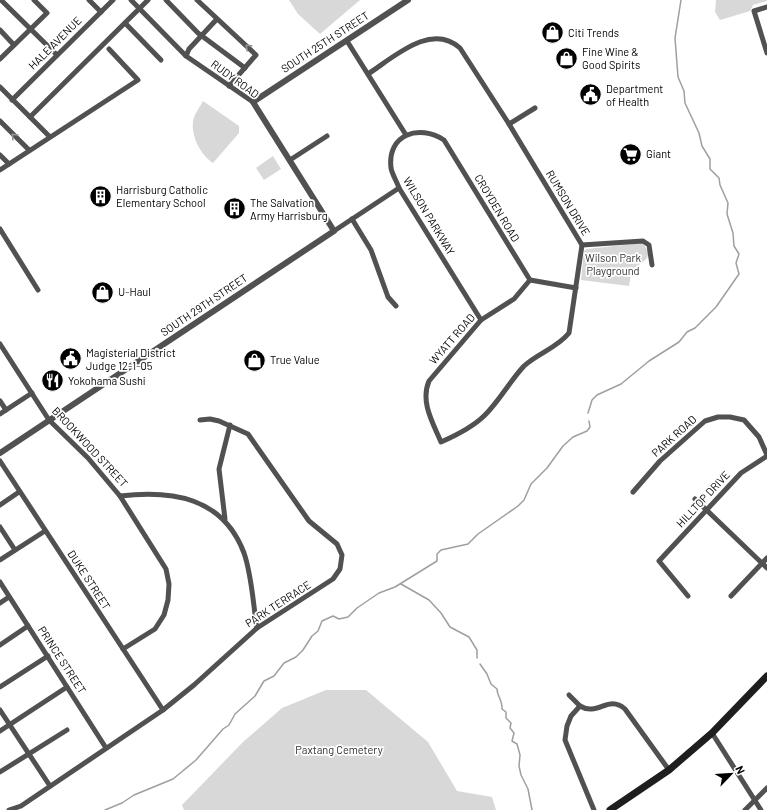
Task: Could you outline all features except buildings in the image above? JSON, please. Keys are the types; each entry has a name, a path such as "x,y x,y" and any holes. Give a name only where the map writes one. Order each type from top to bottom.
{"main road":[{"path":"610,810 669,770 712,733 767,676"}],"street":[{"path":"2,0 57,56"},
{"path":"0,59 47,13 34,0"},
{"path":"89,0 101,12"},
{"name":"HALE AVENUE","path":"12,100 113,0"},
{"name":"RUDY ROAD","path":"131,0 186,56 253,102 334,231"},
{"path":"30,117 148,0"},
{"path":"166,0 202,36 245,68"},
{"path":"197,0 256,55 229,86"},
{"name":"SOUTH 25TH STREET","path":"253,102 408,0"},
{"path":"767,7 754,11 767,53"},
{"path":"186,56 217,19"},
{"path":"125,23 161,60"},
{"path":"0,30 14,45"},
{"name":"RUMSON DRIVE","path":"368,74 422,41 438,38 447,39 453,42 460,48 509,124 582,245 569,333 562,342 537,356 524,366 486,414 473,425 441,442 427,407"},
{"path":"346,40 406,135"},
{"path":"0,170 49,136 138,80 109,49"},
{"path":"0,87 49,136"},
{"path":"509,124 536,108"},
{"path":"0,121 29,150"},
{"name":"CROYDEN ROAD","path":"406,135 424,132 434,134 444,140 530,280"},
{"name":"WILSON PARKWAY","path":"406,135 396,144 391,154 391,169 399,188 481,320"},
{"path":"290,160 327,136"},
{"path":"0,155 9,164"},
{"name":"SOUTH 29TH STREET","path":"0,454 399,188"},
{"path":"352,219 371,250 388,297 396,306"},
{"path":"0,229 38,290"},
{"path":"582,245 643,241 649,245 652,265"},
{"path":"530,280 576,288"},
{"name":"WYATT ROAD","path":"427,407 425,391 429,381 481,320 514,299 530,280"},
{"name":"BROOKWOOD STREET","path":"0,344 49,420 88,458 120,496 151,493 171,494 206,506 225,519 236,535 244,554 257,628"},
{"path":"0,414 32,393"},
{"path":"0,401 6,410"},
{"name":"PARK ROAD","path":"634,492 660,461 705,421 718,417 730,417 744,420 758,437 767,456"},
{"name":"PARK TERRACE","path":"9,810 21,806 163,710 194,685 257,628 333,579 340,569 342,555 337,544 309,521 248,434 230,425 210,419 200,420"},
{"path":"225,519 219,469 230,425"},
{"name":"HILLTOP DRIVE","path":"688,596 659,561 705,510 748,467 767,456"},
{"name":"DUKE STREET","path":"0,461 163,710"},
{"path":"0,505 19,492"},
{"path":"120,496 166,569 169,584 168,600 164,615 155,629 123,650"},
{"path":"695,499 767,568"},
{"path":"0,527 16,550"},
{"path":"0,560 45,531"},
{"path":"731,596 767,558"},
{"name":"PRINCE STREET","path":"0,582 106,748"},
{"path":"0,603 9,597"},
{"path":"0,646 28,626"},
{"path":"0,687 48,656"},
{"path":"0,731 67,687"},
{"path":"569,695 580,706 587,710 612,702 619,703 625,709 669,770"},
{"path":"580,706 571,716 567,726 565,740 594,810"},
{"path":"0,710 50,786"},
{"path":"0,772 67,730"},
{"path":"712,733 756,799 761,810"},
{"path":"745,810 767,788"}],"green space":[{"path":"289,0 360,0 320,34 298,14"},
{"path":"716,0 767,1 753,5 750,11 720,20 715,12"},
{"path":"203,101 239,126 239,133 213,163 198,145 195,139 193,127 194,118"},
{"path":"273,156 281,169 264,180 256,168"},
{"name":"Wilson Park Playground","path":"643,243 649,253 643,262 632,269 629,286 581,280 584,251 587,249"},
{"name":"Paxtang Cemetery","path":"326,690 366,690 428,742 457,791 492,797 496,810 184,810 182,805 243,742 282,708"}],"waterway":[{"path":"588,413 592,400 597,395 621,384 649,361 679,342 687,332 695,328 716,307 739,274 736,263 739,254 734,246 733,233 727,214 728,203 720,185 719,178 710,169 710,159 702,146 699,133 685,103 684,91 678,77 675,38 681,0"},
{"path":"105,810 122,803 134,795 173,779 196,760 223,729 229,725 235,714 255,696 264,681 274,676 284,663 296,657 303,650 312,636 318,631 322,621 333,616 339,619 348,617 357,608 379,593 395,587 437,561 437,554 441,550 468,544 478,534 518,506 524,500 531,484 547,468 563,446 573,437 587,431 590,427 589,421"},
{"path":"401,584 429,600 441,613 450,627 469,637 477,650 477,658"},
{"path":"480,664 487,674 491,684 497,689 502,703 502,709 506,712 506,718 511,723 510,728 514,733 512,741 517,744 520,755 519,766 521,775 528,789 532,810"}],"place":[{"name":"Citi Trends","path":"553,33"},
{"name":"Fine Wine & Good Spirits","path":"566,58"},
{"name":"Department of Health","path":"591,95"},
{"name":"Giant","path":"631,154"},
{"name":"Harrisburg Catholic Elementary School","path":"101,196"},
{"name":"The Salvation Army Harrisburg","path":"234,209"},
{"name":"U-Haul","path":"103,292"},
{"name":"Magisterial District Judge 12-1-05","path":"71,359"},
{"name":"True Value","path":"255,360"},
{"name":"Yokohama Sushi","path":"52,381"}]}
